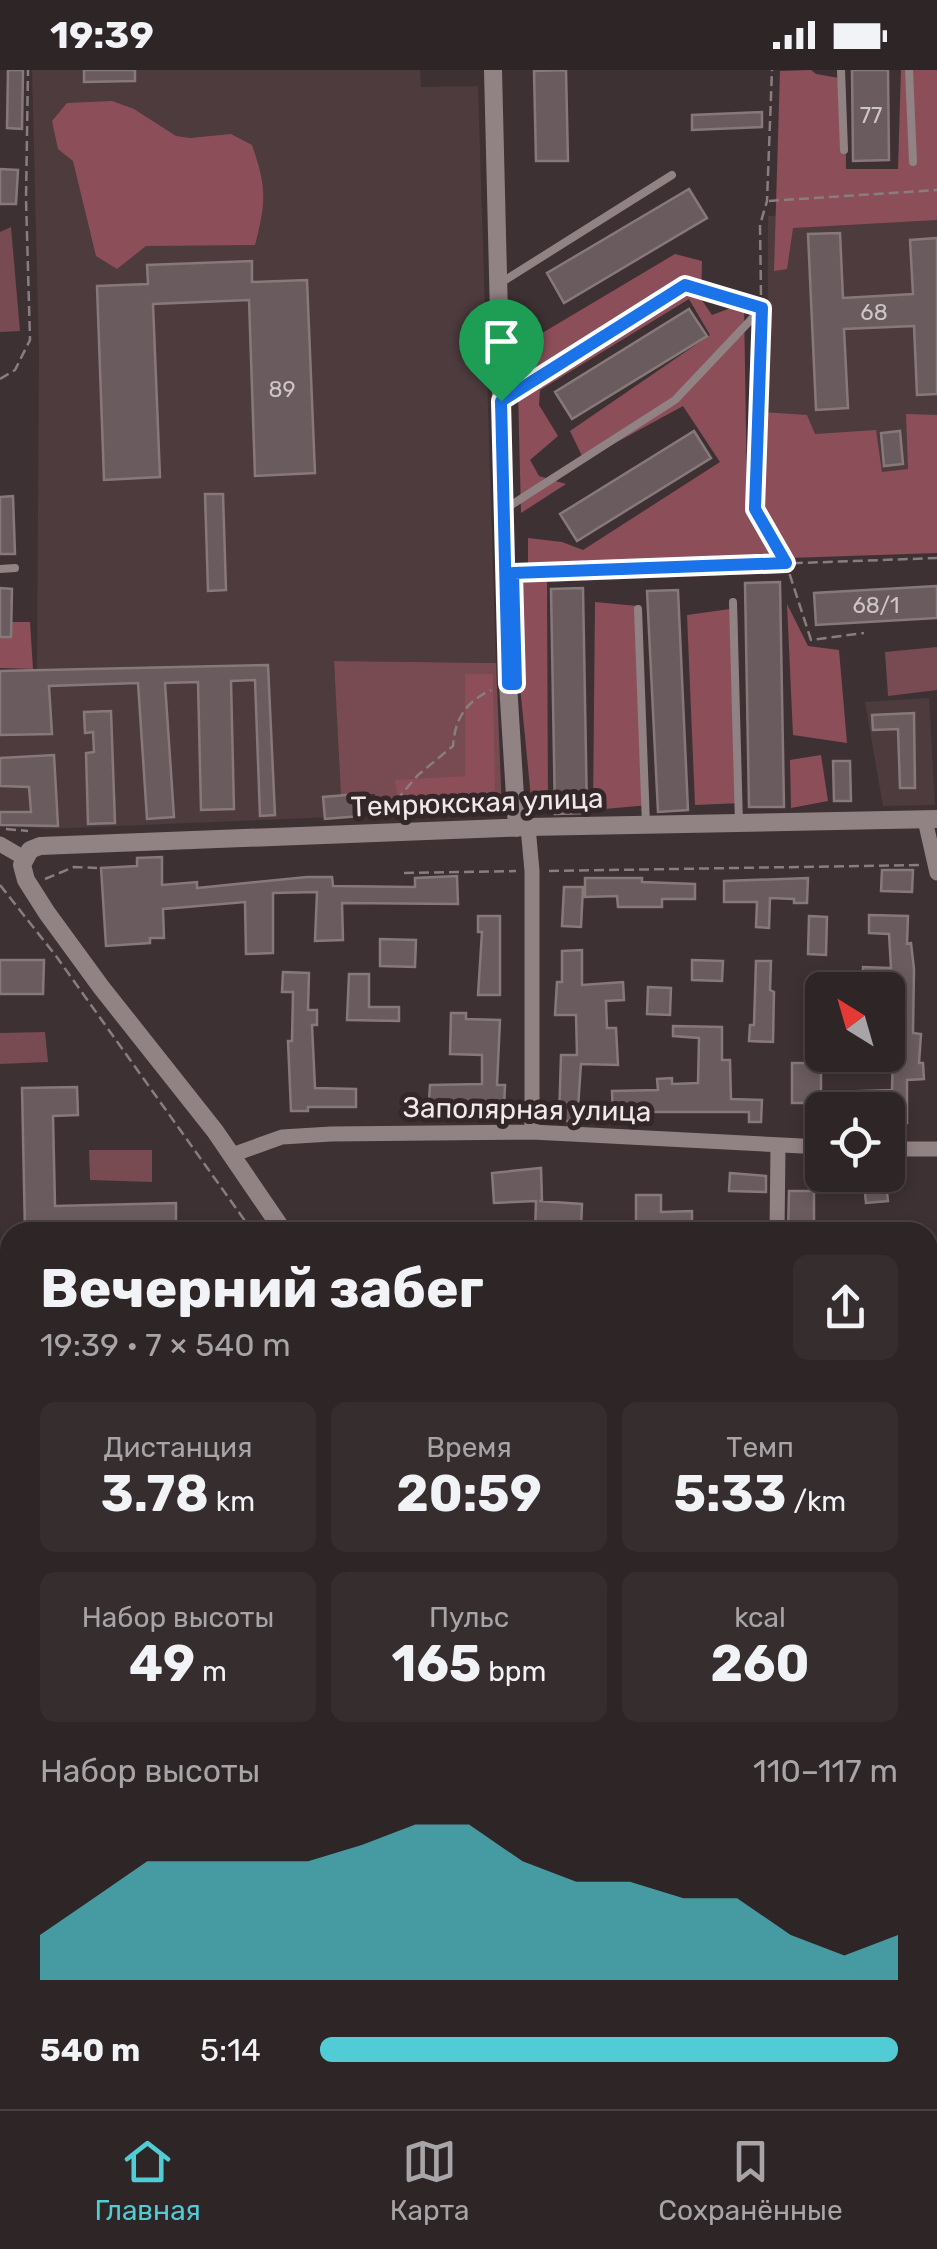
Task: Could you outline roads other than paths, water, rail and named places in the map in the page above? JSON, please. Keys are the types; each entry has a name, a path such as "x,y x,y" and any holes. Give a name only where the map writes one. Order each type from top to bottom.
{"street":[{"path":"492,70 508,684 522,828 532,871 532,1132"},
{"path":"931,820 937,873"},
{"name":"Темрюкская улица","path":"24,858 40,846 522,828 931,820"},
{"path":"0,844 24,858 22,865 30,887 100,987 232,1155 277,1222"},
{"name":"Заполярная улица","path":"232,1155 282,1137 331,1134 532,1132 805,1148"},
{"path":"777,1222 778,1147"},
{"path":"905,1149 937,1150"}],"lane":[{"path":"841,70 844,150"},
{"path":"908,70 913,162"},
{"path":"498,284 672,175"},
{"path":"501,401 685,285 762,308 676,400 504,510"},
{"path":"0,569 14,568"},
{"path":"733,602 739,824"},
{"path":"638,609 646,825"}]}
